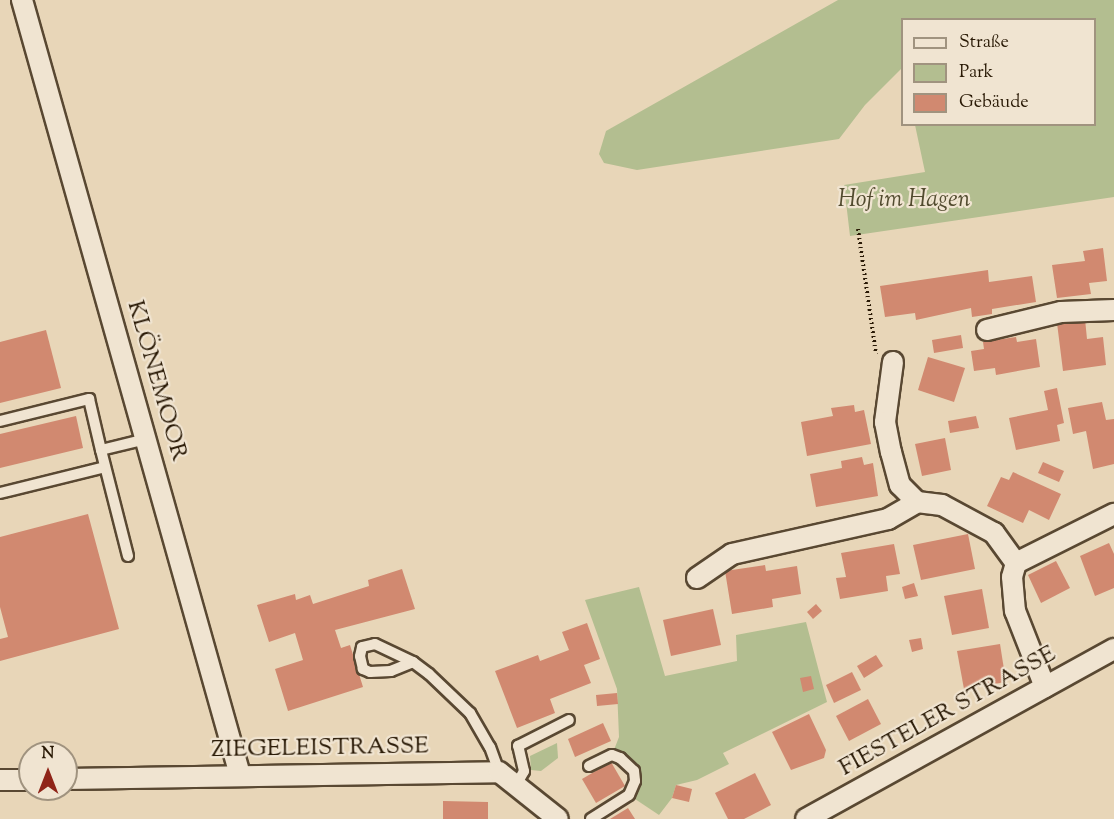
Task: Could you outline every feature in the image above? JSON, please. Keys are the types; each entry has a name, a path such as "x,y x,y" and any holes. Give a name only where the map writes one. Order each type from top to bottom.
{"street":[{"name":"KLÖNEMOOR","path":"22,0 240,775"},
{"path":"987,330 1070,311 1114,310"},
{"path":"885,359 885,422 891,452 900,485 917,502"},
{"path":"697,578 732,554 888,519 917,502 942,505 994,533 1016,563"},
{"path":"1045,687 1015,610 1012,576 1016,563 1114,514"},
{"name":"FIESTELER STRASSE","path":"806,819 1114,649"},
{"path":"499,772 558,819"},
{"name":"ZIEGELEISTRASSE","path":"78,779 499,772"},
{"path":"0,780 18,780"}],"lane":[{"path":"0,421 88,399 128,556"},
{"path":"101,450 146,439"},
{"path":"0,493 105,467"},
{"path":"413,662 470,713 486,739 499,772"},
{"path":"516,785 524,771 518,746 569,720"},
{"path":"589,766 612,755 628,764 634,771 635,781 629,795 591,819"}],"path":[{"path":"858,229 885,359"}],"green space":[{"name":"Hof im Hagen","path":"838,0 1114,0 1114,197 850,236 844,185 925,172 915,126 1096,126 1096,18 901,18 901,69 865,105 839,139 637,170 604,163 599,154 606,131"},
{"path":"639,587 665,676 737,661 736,635 806,622 827,702 723,753 729,764 697,780 676,785 672,798 659,815 629,795 634,771 612,755 619,737 617,689 585,600"},
{"path":"557,743 558,758 541,771 531,770 530,756"}],"building":[{"path":"1103,248 1107,281 1089,283 1091,294 1057,298 1052,265 1085,261 1083,251"},
{"path":"988,270 989,282 1032,276 1036,302 992,309 992,314 972,317 971,308 916,320 915,313 885,317 880,286"},
{"path":"1085,319 1087,339 1103,337 1106,365 1063,371 1057,323"},
{"path":"46,330 61,388 0,403 0,342"},
{"path":"961,335 963,348 934,353 932,340"},
{"path":"1016,337 1017,342 1036,339 1040,367 996,375 995,368 974,371 971,351 984,349 983,342"},
{"path":"928,357 965,368 954,402 918,390"},
{"path":"1057,388 1064,423 1057,425 1060,441 1016,450 1009,418 1048,410 1044,391"},
{"path":"1102,402 1106,420 1114,419 1114,464 1093,469 1086,431 1073,434 1068,408"},
{"path":"854,405 855,412 864,410 871,444 807,456 801,422 833,416 831,408"},
{"path":"76,416 83,448 0,468 0,434"},
{"path":"976,416 979,428 950,433 948,421"},
{"path":"945,438 951,470 922,476 915,444"},
{"path":"862,457 864,465 873,463 878,496 816,507 810,474 842,468 841,461"},
{"path":"1043,462 1064,471 1059,482 1038,473"},
{"path":"1013,472 1061,494 1049,520 1029,510 1023,523 987,506 1001,477 1009,480"},
{"path":"88,514 119,629 0,661 0,639 8,637 0,607 0,537"},
{"path":"968,534 975,569 921,580 913,545"},
{"path":"1109,543 1114,554 1114,588 1095,596 1080,556"},
{"path":"894,544 900,574 886,576 888,591 840,599 836,578 846,577 841,553"},
{"path":"1056,561 1070,588 1041,603 1028,575"},
{"path":"765,565 766,571 797,566 801,594 772,599 773,607 732,614 725,571"},
{"path":"402,569 415,609 335,630 341,648 350,645 363,687 288,711 275,669 303,660 295,633 269,642 257,605 295,594 296,600 310,595 313,604 369,586 368,580"},
{"path":"914,583 918,596 905,599 902,587"},
{"path":"982,589 989,628 952,635 944,596"},
{"path":"816,604 822,611 813,619 807,612"},
{"path":"713,609 721,645 671,656 663,620"},
{"path":"587,623 600,659 584,665 591,683 550,699 555,713 517,728 495,671 538,655 540,661 569,650 562,632"},
{"path":"921,638 923,649 912,652 909,640"},
{"path":"1000,644 1006,682 964,689 957,651"},
{"path":"876,655 883,666 864,678 857,666"},
{"path":"852,672 861,690 834,703 826,685"},
{"path":"811,676 814,689 803,692 800,678"},
{"path":"617,693 618,704 597,706 596,695"},
{"path":"868,699 881,724 849,741 836,716"},
{"path":"809,714 826,750 824,758 791,770 772,732"},
{"path":"603,723 611,741 575,757 568,739"},
{"path":"611,762 625,786 596,803 582,779"},
{"path":"755,773 771,805 744,819 728,819 715,793"},
{"path":"676,785 692,789 689,802 672,798"},
{"path":"443,801 488,802 488,819 443,819"},
{"path":"628,808 635,819 610,819"}]}
